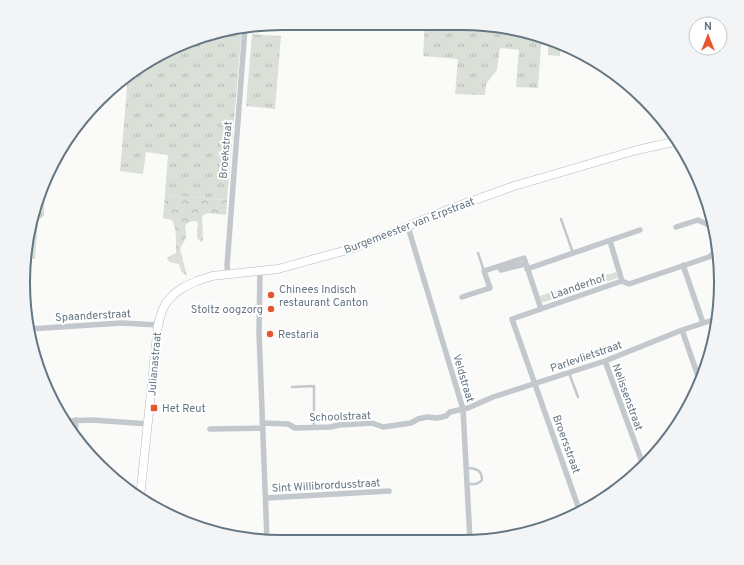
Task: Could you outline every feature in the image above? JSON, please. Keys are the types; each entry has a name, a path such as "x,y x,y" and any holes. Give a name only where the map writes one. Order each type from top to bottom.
{"street":[{"name":"Broekstraat","path":"228,274 227,266 231,201 245,33"},
{"name":"Burgemeester van Erpstraat","path":"158,325 166,303 179,291 197,281 212,276 278,268 354,248 455,207 514,186 637,150 671,142"},
{"name":"Laanderhof","path":"676,227 698,220 707,224"},
{"name":"Veldstraat","path":"408,226 463,409 470,535"},
{"path":"462,298 490,288 484,271 524,258 526,267 573,254 640,230"},
{"name":"Laanderhof","path":"610,241 622,281"},
{"name":"Laanderhof","path":"535,384 512,319 622,281 629,284 712,255"},
{"path":"683,265 703,323"},
{"name":"Laanderhof","path":"526,267 541,309"},
{"name":"Sint Willibrordusstraat","path":"260,271 259,332 267,534"},
{"name":"Parlevlietstraat","path":"463,409 494,397 604,361 682,330 711,321"},
{"name":"Spaanderstraat","path":"34,329 127,323 158,325"},
{"name":"Julianastraat","path":"141,491 149,424 158,325"},
{"path":"682,330 697,374"},
{"name":"Nelissenstraat","path":"604,361 641,460"},
{"name":"Broersstraat","path":"535,384 578,506"},
{"name":"Schoolstraat","path":"263,426 288,424 295,428 330,428 339,425 372,423 384,428 411,423 418,419 427,417 437,418 446,416 450,412 463,409"},
{"path":"71,420 149,424"},
{"path":"76,420 76,427"},
{"path":"210,429 263,426"},
{"name":"Sint Willibrordusstraat","path":"266,498 389,491"}],"lane":[{"path":"561,219 573,254"},
{"path":"478,253 484,271"},
{"path":"569,373 578,397"},
{"path":"292,387 314,386 314,427"},
{"path":"466,468 474,468 479,470 482,476 480,483 467,484"}],"green space":[{"path":"425,30 494,32 548,45 541,45 538,88 516,87 519,50 500,48 497,70 486,84 485,95 455,94 458,59 423,56"},
{"path":"242,33 227,200 165,195 168,155 146,152 143,174 120,171 127,83 156,64 186,49 201,43"},
{"path":"252,34 281,36 275,109 246,106"},
{"path":"548,45 560,50 560,56 548,55"},
{"path":"165,195 227,200 226,215 208,213 202,216 203,241 201,242 197,238 198,223 196,221 187,223 185,228 186,237 180,249 187,276 181,271 179,264 170,262 167,259 176,253 176,240 175,228 172,220 163,218"},
{"path":"45,197 44,215 38,221"},
{"path":"38,221 35,259 31,259 32,250"},
{"path":"616,272 618,278 544,302 541,301 540,296"}],"place":[{"name":"Chinees Indisch restaurant Canton","path":"271,295"},
{"name":"Stoltz oogzorg","path":"271,309"},
{"name":"Restaria","path":"270,334"},
{"name":"Het Reut","path":"154,408"}]}
